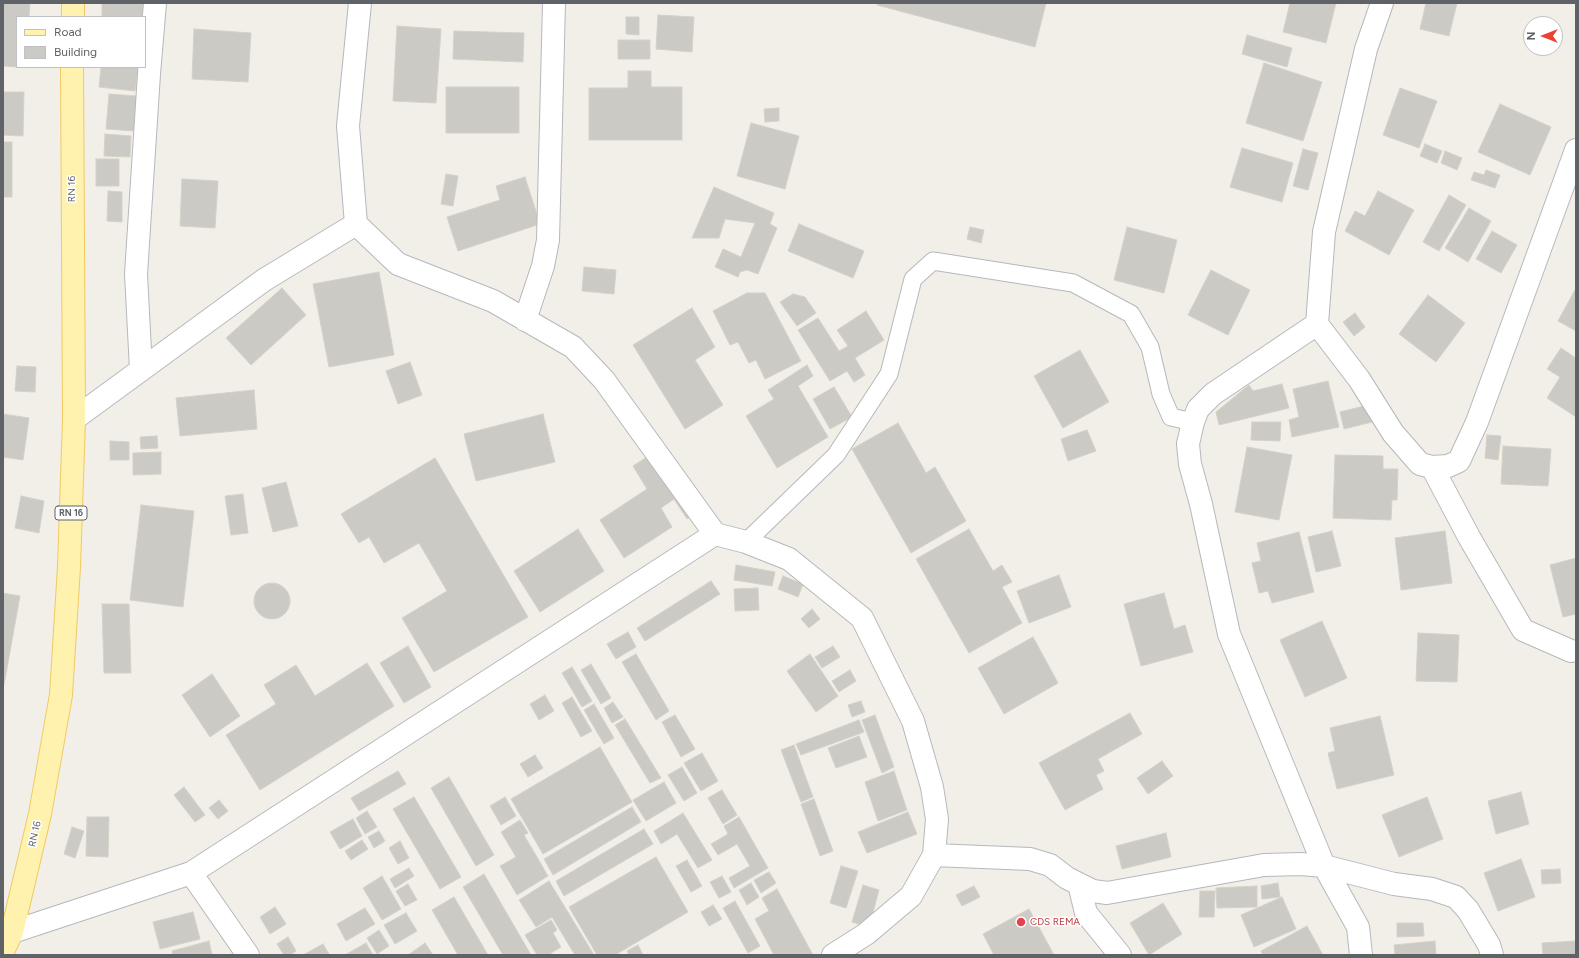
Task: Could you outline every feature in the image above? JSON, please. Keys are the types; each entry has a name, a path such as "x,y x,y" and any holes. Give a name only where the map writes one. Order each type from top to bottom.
{"main road":[{"path":"73,3 73,16"},
{"name":"RN 16","path":"8,941 40,814 61,695 69,567 74,419 72,68"}],"street":[{"path":"141,370 136,274 155,3"},
{"path":"360,3 348,126 356,224 398,264 493,301 573,347 604,380 716,534 746,542 789,559 862,618 912,721 926,765 932,787 937,819 934,856 911,896 866,934 833,955"},
{"path":"525,320 543,266 548,240 554,3"},
{"path":"1382,3 1366,49 1324,232 1317,324 1359,379 1393,433 1420,464 1432,467 1448,466 1459,461 1477,422 1576,150"},
{"path":"74,419 264,280 356,224"},
{"path":"1317,324 1213,394 1198,409 1193,422 1188,444 1190,464 1201,504 1229,634 1324,866 1358,927 1361,955"},
{"path":"1432,467 1469,537 1523,630 1571,651"},
{"path":"8,941 191,873 716,534"},
{"path":"934,856 1030,859 1050,865 1079,884 1093,891 1107,893 1264,865 1301,864 1324,866 1394,884 1432,889 1456,897 1472,916 1489,945 1492,955"},
{"path":"191,873 248,955"},
{"path":"1079,884 1086,914 1120,955"}],"lane":[{"path":"746,542 836,455 889,374 913,279 933,261 1073,282 1131,314 1150,347 1161,394 1171,417 1193,422"}],"building":[{"path":"3,3 30,3 29,16 16,16 16,67 3,66"},
{"path":"102,3 146,3 145,16 102,16"},
{"path":"878,3 1046,3 1035,47 877,5"},
{"path":"1290,3 1336,3 1326,43 1283,32"},
{"path":"1426,3 1457,3 1449,36 1420,29"},
{"path":"658,15 694,17 692,52 656,49"},
{"path":"626,17 639,17 639,35 626,34"},
{"path":"397,26 441,29 436,103 393,101"},
{"path":"194,29 251,33 248,82 192,79"},
{"path":"454,31 524,33 523,62 453,59"},
{"path":"1247,35 1292,48 1287,67 1242,54"},
{"path":"618,40 650,40 650,59 618,59"},
{"path":"1264,63 1322,82 1303,141 1246,123"},
{"path":"101,68 138,68 135,91 99,87"},
{"path":"628,71 651,71 651,87 682,87 682,140 589,140 589,88 628,88"},
{"path":"446,87 519,87 519,133 446,133"},
{"path":"1400,88 1437,101 1419,148 1383,135"},
{"path":"3,92 24,92 23,136 3,135"},
{"path":"109,94 137,96 134,131 106,129"},
{"path":"1500,104 1551,127 1530,175 1478,152"},
{"path":"779,108 779,121 765,122 764,109"},
{"path":"751,123 799,136 785,189 737,176"},
{"path":"105,134 131,136 130,157 104,156"},
{"path":"3,142 12,142 12,197 3,197"},
{"path":"1425,144 1442,151 1437,163 1420,156"},
{"path":"1242,148 1293,163 1282,202 1230,187"},
{"path":"1303,149 1318,153 1308,190 1293,186"},
{"path":"1445,151 1462,158 1457,170 1441,163"},
{"path":"96,159 119,159 119,186 96,186"},
{"path":"1486,170 1500,175 1495,188 1471,180 1474,172 1484,175"},
{"path":"446,174 458,176 453,206 441,204"},
{"path":"525,177 540,224 458,251 447,217 500,200 496,186"},
{"path":"182,179 218,181 215,228 180,226"},
{"path":"714,187 774,213 770,224 777,228 758,274 747,270 740,272 738,277 715,267 723,249 741,257 755,223 725,219 719,238 692,238"},
{"path":"108,191 122,192 122,222 107,221"},
{"path":"1378,191 1414,210 1389,255 1345,231 1355,211 1365,216"},
{"path":"1449,195 1466,205 1439,251 1423,242"},
{"path":"1469,208 1491,221 1468,262 1445,248"},
{"path":"799,224 864,251 853,278 788,251"},
{"path":"970,227 984,230 981,243 967,239"},
{"path":"1127,227 1177,240 1164,293 1114,280"},
{"path":"1492,231 1517,245 1501,273 1476,259"},
{"path":"584,267 616,270 614,294 582,291"},
{"path":"1211,270 1250,290 1228,335 1188,315"},
{"path":"379,272 394,355 329,367 313,284"},
{"path":"282,288 306,315 251,365 226,338"},
{"path":"1576,288 1576,331 1558,321"},
{"path":"747,293 765,293 801,361 765,379 756,360 749,363 738,342 730,345 713,311"},
{"path":"793,294 805,297 816,313 797,326 780,302"},
{"path":"1428,295 1465,323 1436,362 1399,334"},
{"path":"692,308 715,347 695,360 723,405 685,429 633,345"},
{"path":"866,311 884,340 855,358 865,375 854,382 847,371 830,381 798,330 818,318 839,351 848,346 837,330"},
{"path":"1355,313 1365,327 1354,336 1343,322"},
{"path":"1561,348 1576,358 1576,417 1547,398 1560,377 1547,369"},
{"path":"1080,350 1109,402 1063,428 1034,376"},
{"path":"410,362 422,395 398,404 386,371"},
{"path":"807,365 813,376 798,386 828,437 777,468 746,416 774,399 768,390"},
{"path":"17,366 36,367 35,392 15,391"},
{"path":"1328,381 1339,427 1292,437 1289,420 1299,417 1293,389"},
{"path":"1282,384 1289,408 1219,425 1216,412 1249,385 1253,391"},
{"path":"834,387 852,417 830,429 813,399"},
{"path":"254,390 257,429 180,436 176,398"},
{"path":"1368,405 1372,422 1344,429 1340,412"},
{"path":"3,414 29,418 23,460 3,457"},
{"path":"543,414 555,462 476,481 464,434"},
{"path":"1252,422 1281,422 1280,441 1251,440"},
{"path":"898,423 926,473 935,467 966,521 911,553 852,449"},
{"path":"1087,430 1096,451 1068,461 1061,439"},
{"path":"1487,435 1501,436 1498,460 1485,458"},
{"path":"157,436 158,448 141,449 140,437"},
{"path":"110,441 129,442 129,460 110,460"},
{"path":"1503,446 1551,449 1548,486 1501,484"},
{"path":"1247,447 1292,455 1279,520 1235,512"},
{"path":"161,452 161,474 133,475 133,453"},
{"path":"653,453 692,515 687,519 674,499 661,508 672,527 624,558 600,520 647,489 633,466"},
{"path":"1335,455 1383,456 1383,469 1398,469 1397,500 1392,500 1391,520 1333,518"},
{"path":"435,458 528,617 434,672 402,618 447,591 419,543 384,563 369,537 359,543 341,514"},
{"path":"286,482 298,526 273,532 262,488"},
{"path":"243,494 248,533 231,535 225,496"},
{"path":"21,496 44,501 39,533 15,528"},
{"path":"141,505 194,511 183,607 130,600"},
{"path":"578,529 604,571 540,612 514,571"},
{"path":"969,529 993,571 1002,565 1012,582 1002,587 1022,623 969,653 916,559"},
{"path":"1332,531 1341,566 1316,572 1308,537"},
{"path":"1445,531 1452,583 1401,590 1395,538"},
{"path":"1299,532 1314,592 1272,603 1268,591 1259,593 1252,563 1261,561 1257,543"},
{"path":"1576,558 1576,614 1563,617 1550,565"},
{"path":"736,565 775,572 772,586 734,580"},
{"path":"1059,575 1071,607 1029,623 1017,591"},
{"path":"783,576 803,584 798,597 778,589"},
{"path":"711,581 720,594 645,641 637,628"},
{"path":"272,583 282,586 287,591 290,601 287,611 282,616 272,619 262,616 257,611 254,601 257,591 262,586"},
{"path":"758,588 759,610 735,611 734,589"},
{"path":"3,593 20,596 4,685 3,685"},
{"path":"1164,593 1174,629 1185,625 1193,652 1141,666 1124,604"},
{"path":"102,604 129,604 131,673 104,673"},
{"path":"812,609 820,619 809,628 801,619"},
{"path":"1322,621 1347,678 1305,697 1280,640"},
{"path":"628,632 636,647 616,659 607,644"},
{"path":"1418,633 1459,635 1457,682 1416,681"},
{"path":"1033,637 1058,683 1004,714 978,668"},
{"path":"408,646 431,687 404,703 380,663"},
{"path":"833,646 840,657 822,668 815,657"},
{"path":"636,654 669,711 656,720 622,662"},
{"path":"810,654 838,696 816,712 787,671"},
{"path":"367,663 394,706 260,790 226,735 276,704 264,685 296,665 315,696"},
{"path":"591,664 611,698 601,704 581,670"},
{"path":"572,667 592,701 582,707 562,673"},
{"path":"850,670 856,681 839,692 832,681"},
{"path":"212,674 240,716 210,737 182,695"},
{"path":"545,695 554,711 539,720 530,704"},
{"path":"572,697 592,731 581,737 562,703"},
{"path":"861,701 865,712 852,717 848,705"},
{"path":"613,702 623,717 612,723 604,708"},
{"path":"594,704 614,738 604,744 584,710"},
{"path":"1130,713 1142,734 1098,759 1104,771 1096,775 1103,789 1065,810 1039,763"},
{"path":"675,715 695,749 681,757 662,722"},
{"path":"875,715 894,767 882,773 862,720"},
{"path":"1380,716 1394,775 1337,789 1328,753 1335,751 1330,728"},
{"path":"625,719 661,778 650,783 615,725"},
{"path":"859,720 864,732 801,755 796,744"},
{"path":"859,736 867,757 836,768 828,748"},
{"path":"794,745 813,797 801,802 781,750"},
{"path":"600,747 632,802 543,854 511,799"},
{"path":"702,753 718,781 701,791 684,763"},
{"path":"535,755 543,768 528,777 520,764"},
{"path":"1162,761 1173,776 1148,794 1137,778"},
{"path":"682,767 697,793 684,801 668,775"},
{"path":"398,771 406,784 359,811 351,798"},
{"path":"894,771 907,810 878,821 865,782"},
{"path":"449,777 494,855 476,866 431,788"},
{"path":"664,782 676,803 646,821 633,800"},
{"path":"184,787 205,815 195,822 174,795"},
{"path":"722,790 737,815 723,824 708,798"},
{"path":"1521,792 1529,824 1496,834 1488,801"},
{"path":"414,797 461,877 440,889 393,809"},
{"path":"505,797 516,816 501,825 490,806"},
{"path":"1427,797 1443,839 1399,857 1382,815"},
{"path":"814,799 833,851 820,856 801,804"},
{"path":"219,800 228,811 218,819 209,808"},
{"path":"632,807 641,822 553,875 544,859"},
{"path":"367,811 377,827 365,834 356,818"},
{"path":"908,812 917,834 867,853 858,832"},
{"path":"683,813 712,860 698,868 677,834 661,844 654,831"},
{"path":"87,817 109,817 108,857 86,856"},
{"path":"739,817 768,868 734,888 729,878 750,866 737,844 718,855 711,844 728,834 724,826"},
{"path":"353,819 362,836 340,849 330,832"},
{"path":"520,820 528,833 524,835 548,876 517,895 500,866 516,857 501,832"},
{"path":"72,827 84,831 75,858 64,854"},
{"path":"644,829 653,844 564,896 556,881"},
{"path":"379,831 385,841 374,848 368,837"},
{"path":"1166,833 1171,857 1122,869 1116,846"},
{"path":"362,840 368,849 351,860 345,851"},
{"path":"400,841 409,858 398,864 389,848"},
{"path":"656,857 688,912 615,955 597,955 569,907"},
{"path":"1521,859 1535,897 1498,911 1484,873"},
{"path":"687,860 702,886 691,892 676,866"},
{"path":"841,866 858,871 846,908 830,903"},
{"path":"409,868 414,876 395,888 390,879"},
{"path":"1560,869 1561,883 1542,884 1541,870"},
{"path":"769,872 776,883 761,893 754,880"},
{"path":"484,874 531,955 503,955 463,887"},
{"path":"382,876 401,909 382,920 363,888"},
{"path":"722,876 731,892 719,898 710,882"},
{"path":"549,881 594,955 575,955 552,917 536,927 519,900"},
{"path":"751,883 759,897 747,905 739,890"},
{"path":"1278,883 1280,897 1262,899 1261,886"},
{"path":"408,884 417,900 405,906 396,891"},
{"path":"863,885 879,890 869,927 852,922"},
{"path":"974,886 980,897 962,906 956,895"},
{"path":"1257,886 1257,907 1217,908 1216,888"},
{"path":"777,889 813,955 774,955 755,919 769,911 762,898"},
{"path":"1200,891 1215,891 1214,917 1199,917"},
{"path":"454,897 488,955 458,955 432,910"},
{"path":"1282,897 1296,929 1254,947 1241,915"},
{"path":"735,901 760,946 748,953 723,908"},
{"path":"1163,903 1182,934 1149,955 1130,923"},
{"path":"713,905 722,919 709,926 701,912"},
{"path":"275,907 286,924 270,934 260,917"},
{"path":"365,908 375,924 346,941 337,924"},
{"name":"CDS REMA","path":"1029,909 1054,955 994,955 983,934"},
{"path":"193,912 200,939 160,949 153,922"},
{"path":"406,913 417,931 395,944 384,925"},
{"path":"551,920 557,930 553,933 561,947 548,955 537,955 525,935"},
{"path":"1397,923 1423,923 1424,936 1397,937"},
{"path":"1307,926 1323,955 1263,955 1261,951"},
{"path":"379,930 389,946 377,954 367,938"},
{"path":"288,937 296,951 290,955 284,955 277,944"},
{"path":"209,941 212,955 173,955 172,951"},
{"path":"1435,941 1436,955 1395,955 1394,945"},
{"path":"1576,941 1576,955 1543,955 1542,943"},
{"path":"366,943 373,955 345,955"},
{"path":"425,943 433,955 408,955"},
{"path":"323,944 329,954 303,955"},
{"path":"638,945 643,955 629,955 627,951"}],"place":[{"name":"CDS REMA","path":"1021,922"}]}
